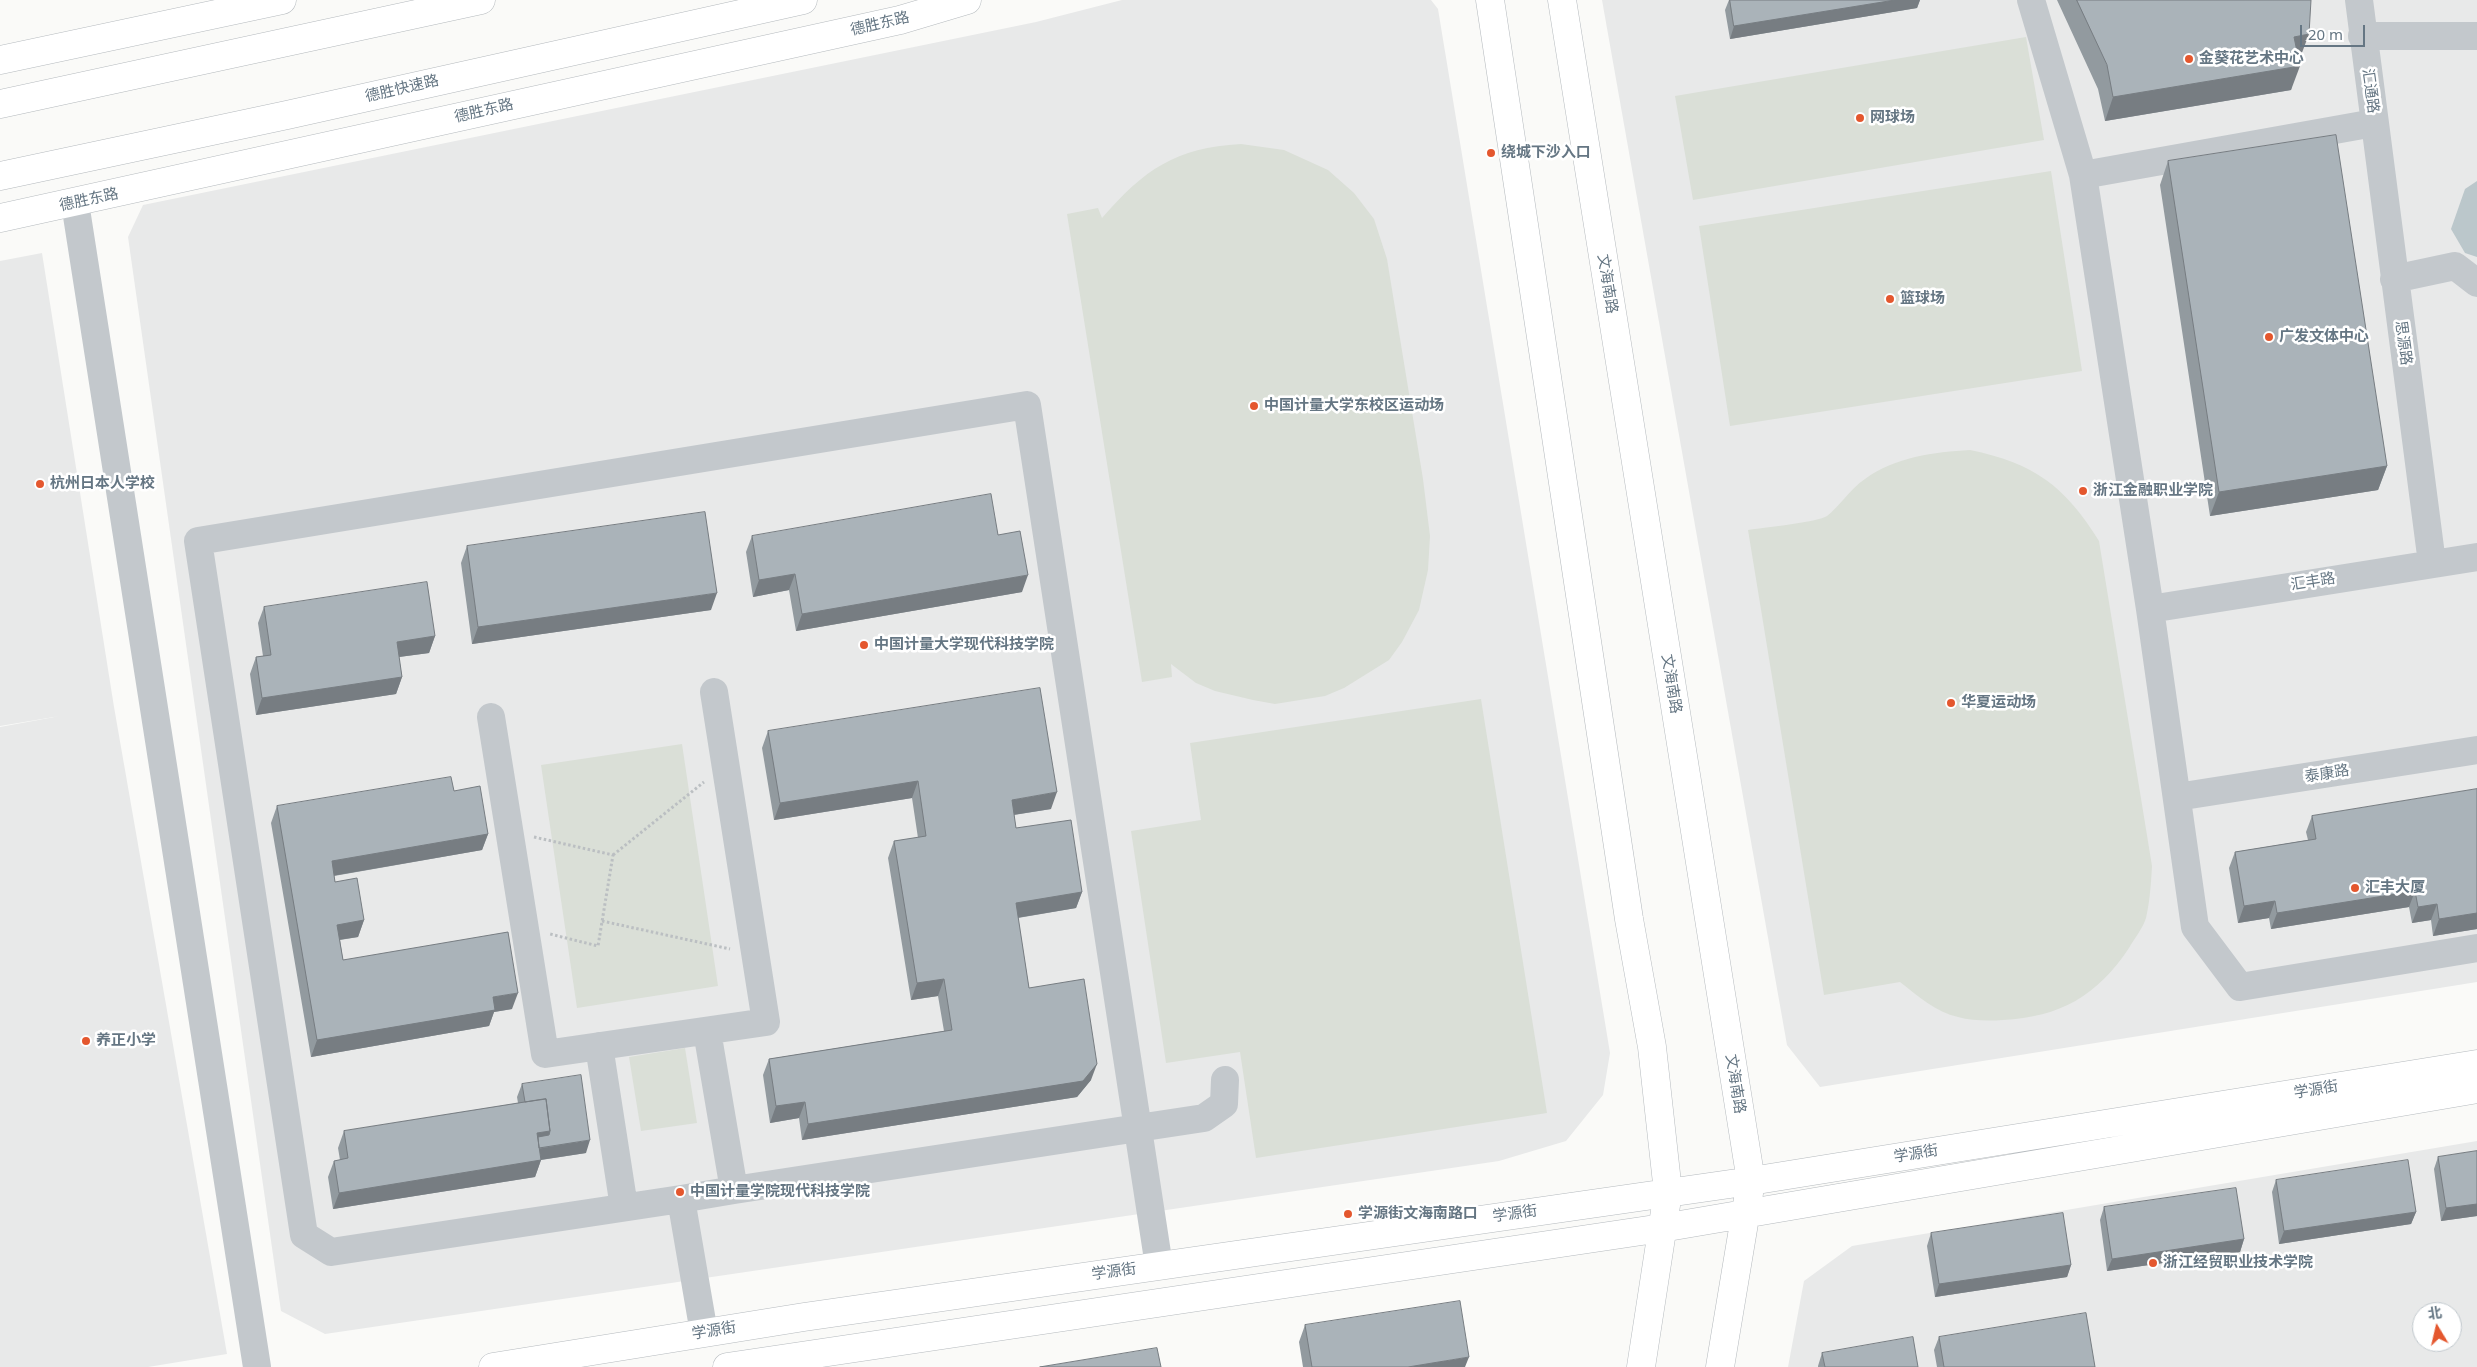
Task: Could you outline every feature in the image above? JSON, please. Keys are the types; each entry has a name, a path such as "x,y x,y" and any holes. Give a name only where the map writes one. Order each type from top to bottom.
{"main road":[{"path":"0,60 282,0"},
{"path":"0,104 481,0"},
{"name":"德胜快速路","path":"0,176 287,115 803,0"},
{"name":"德胜东路","path":"0,218 900,20 968,0"},
{"path":"1490,0 1630,920 1652,1047 1668,1192 1641,1367"},
{"name":"文海南路","path":"1562,0 1751,1181 1720,1367"},
{"name":"学源街","path":"493,1367 704,1333 1751,1181 2477,1064"},
{"path":"727,1367 1662,1228 2477,1089"}],"street":[{"path":"2031,0 2084,175 2150,609 2195,927 2240,987 2477,948"},
{"name":"汇通路","path":"2359,0 2374,122"},
{"path":"2362,36 2477,36"},
{"path":"2084,175 2374,122"},
{"name":"思源路","path":"2374,122 2432,563"},
{"path":"75,203 257,1367"},
{"path":"2394,279 2455,266 2477,283"},
{"path":"1159,1266 1138,1128 1027,404 198,541 304,1235 331,1252 681,1199 734,1190 1138,1128 1204,1118 1224,1104 1225,1080"},
{"name":"汇丰路","path":"2150,609 2477,556"},
{"path":"491,716 545,1054 766,1022 714,692"},
{"name":"泰康路","path":"2177,797 2477,750"},
{"path":"707,1030 734,1190"},
{"path":"599,1046 624,1207"},
{"path":"681,1199 704,1333"}],"path":[{"path":"525,928 598,946 613,855 726,766"},
{"path":"509,831 613,855"},
{"path":"602,921 756,955"}],"shaded area":[{"name":"中国计量大学现代科技学院","path":"1122,0 1431,0 1438,9 1610,1053 1603,1095 1566,1141 1499,1161 325,1334 281,1311 128,237 143,205 1036,22"},
{"name":"浙江金融职业学院","path":"1602,0 2477,0 2477,982 1820,1087 1787,1045"},
{"name":"网球场","path":"2026,37 2044,140 1693,200 1675,96"},
{"name":"中国计量大学东校区运动场","path":"1241,144 1284,150 1328,170 1354,193 1374,219 1387,259 1423,479 1430,536 1428,570 1419,610 1402,642 1389,660 1344,688 1325,696 1275,704 1215,691 1196,683 1171,664 1172,677 1142,682 1067,214 1098,208 1102,218 1133,186 1163,164 1197,150"},
{"name":"篮球场","path":"2051,171 2082,371 1730,426 1699,226"},
{"path":"2477,181 2477,257 2465,253 2451,229 2465,189"},
{"name":"养正小学","path":"42,253 114,707 227,1354 148,1367 0,1367 0,727 60,716 0,726 0,261"},
{"name":"华夏运动场","path":"1970,450 1993,455 2012,462 2046,480 2074,505 2099,541 2152,866 2145,922 2117,965 2104,979 2075,1001 2059,1009 2023,1018 1998,1020 1969,1019 1950,1015 1928,1003 1900,982 1824,995 1748,530 1802,523 1822,518 1827,516 1860,483 1889,465 1929,454"},
{"path":"1481,699 1547,1113 1256,1158 1240,1052 1166,1063 1131,831 1201,820 1190,743"},
{"path":"682,744 718,986 577,1008 541,765"},
{"path":"685,1048 697,1123 641,1131 629,1057"},
{"name":"浙江经贸职业技术学院","path":"2477,1141 2477,1367 1788,1367 1804,1281 1852,1246"}],"building":[{"path":"1730,0 1895,0 1734,26"},
{"name":"金葵花艺术中心","path":"2077,0 2311,0 2309,34 2294,37 2300,66 2113,97 2107,65"},
{"name":"广发文体中心","path":"2336,135 2387,466 2219,492 2168,161"},
{"path":"991,494 998,535 1020,531 1028,575 802,614 795,574 759,580 752,536"},
{"path":"705,512 717,593 478,627 467,546"},
{"path":"427,582 435,636 397,642 402,677 262,698 256,657 271,655 264,607"},
{"path":"1040,688 1057,792 1012,800 1016,828 1071,820 1082,892 1016,903 1029,988 1084,979 1097,1064 1083,1081 808,1124 805,1102 776,1106 769,1059 952,1030 944,979 917,983 894,841 926,836 918,781 780,803 768,731"},
{"path":"451,777 454,791 480,786 488,834 332,861 335,882 357,878 364,920 337,925 343,960 508,932 518,993 493,997 495,1010 317,1040 277,806"},
{"name":"汇丰大厦","path":"2477,789 2477,913 2439,919 2437,904 2418,907 2415,891 2277,913 2275,901 2244,906 2235,852 2316,839 2312,816"},
{"path":"581,1075 590,1140 539,1148 538,1137 549,1135 550,1131 546,1099 525,1102 522,1084"},
{"path":"546,1099 550,1131 537,1133 541,1160 339,1193 334,1161 348,1158 344,1131"},
{"path":"2477,1151 2477,1204 2446,1208 2438,1157"},
{"path":"2408,1160 2416,1212 2284,1231 2276,1180"},
{"path":"2236,1188 2244,1239 2112,1259 2104,1207"},
{"path":"2063,1213 2071,1265 1939,1284 1931,1233"},
{"path":"1460,1301 1469,1357 1408,1367 1312,1367 1305,1325"},
{"path":"2086,1313 2095,1367 1944,1367 1939,1337"},
{"path":"1913,1337 1918,1367 1825,1367 1822,1353"},
{"path":"1157,1348 1161,1367 1040,1367"}],"place":[{"name":"金葵花艺术中心","path":"2189,59"},
{"name":"网球场","path":"1860,118"},
{"name":"绕城下沙入口","path":"1491,153"},
{"name":"篮球场","path":"1890,299"},
{"name":"广发文体中心","path":"2269,337"},
{"name":"中国计量大学东校区运动场","path":"1254,406"},
{"name":"杭州日本人学校","path":"40,484"},
{"name":"浙江金融职业学院","path":"2083,491"},
{"name":"中国计量大学现代科技学院","path":"864,645"},
{"name":"华夏运动场","path":"1951,703"},
{"name":"汇丰大厦","path":"2355,888"},
{"name":"养正小学","path":"86,1041"},
{"name":"中国计量学院现代科技学院","path":"680,1192"},
{"name":"学源街文海南路口","path":"1348,1214"},
{"name":"浙江经贸职业技术学院","path":"2153,1263"}]}
